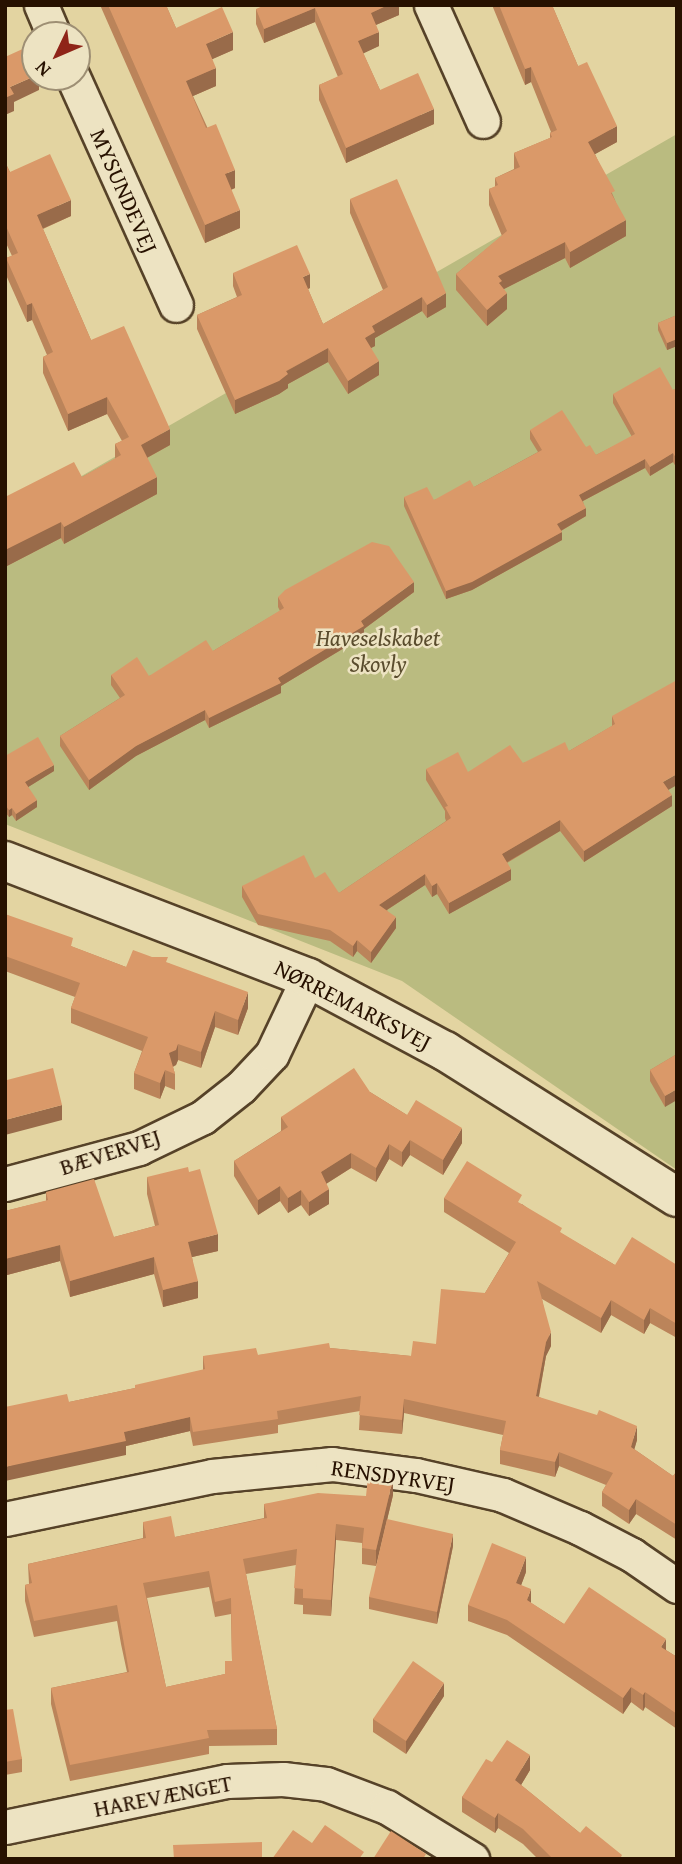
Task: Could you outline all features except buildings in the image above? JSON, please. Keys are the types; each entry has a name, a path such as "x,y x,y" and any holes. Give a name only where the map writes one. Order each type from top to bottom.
{"street":[{"path":"431,5 483,121"},
{"name":"MYSUNDEVEJ","path":"79,91 176,305"},
{"name":"NØRREMARKSVEJ","path":"5,861 308,978 445,1051 677,1197"},
{"name":"BÆVERVEJ","path":"5,1184 139,1148 203,1116 241,1087 271,1054 308,978"},
{"name":"RENSDYRVEJ","path":"5,1518 212,1476 332,1464 416,1475 502,1495 632,1555 677,1586"},
{"name":"HAREVÆNGET","path":"5,1827 227,1781 283,1779 326,1784 387,1807 472,1859"}],"green space":[{"name":"Haveselskabet Skovly","path":"677,134 677,1170 402,981 5,824 5,520"}]}
